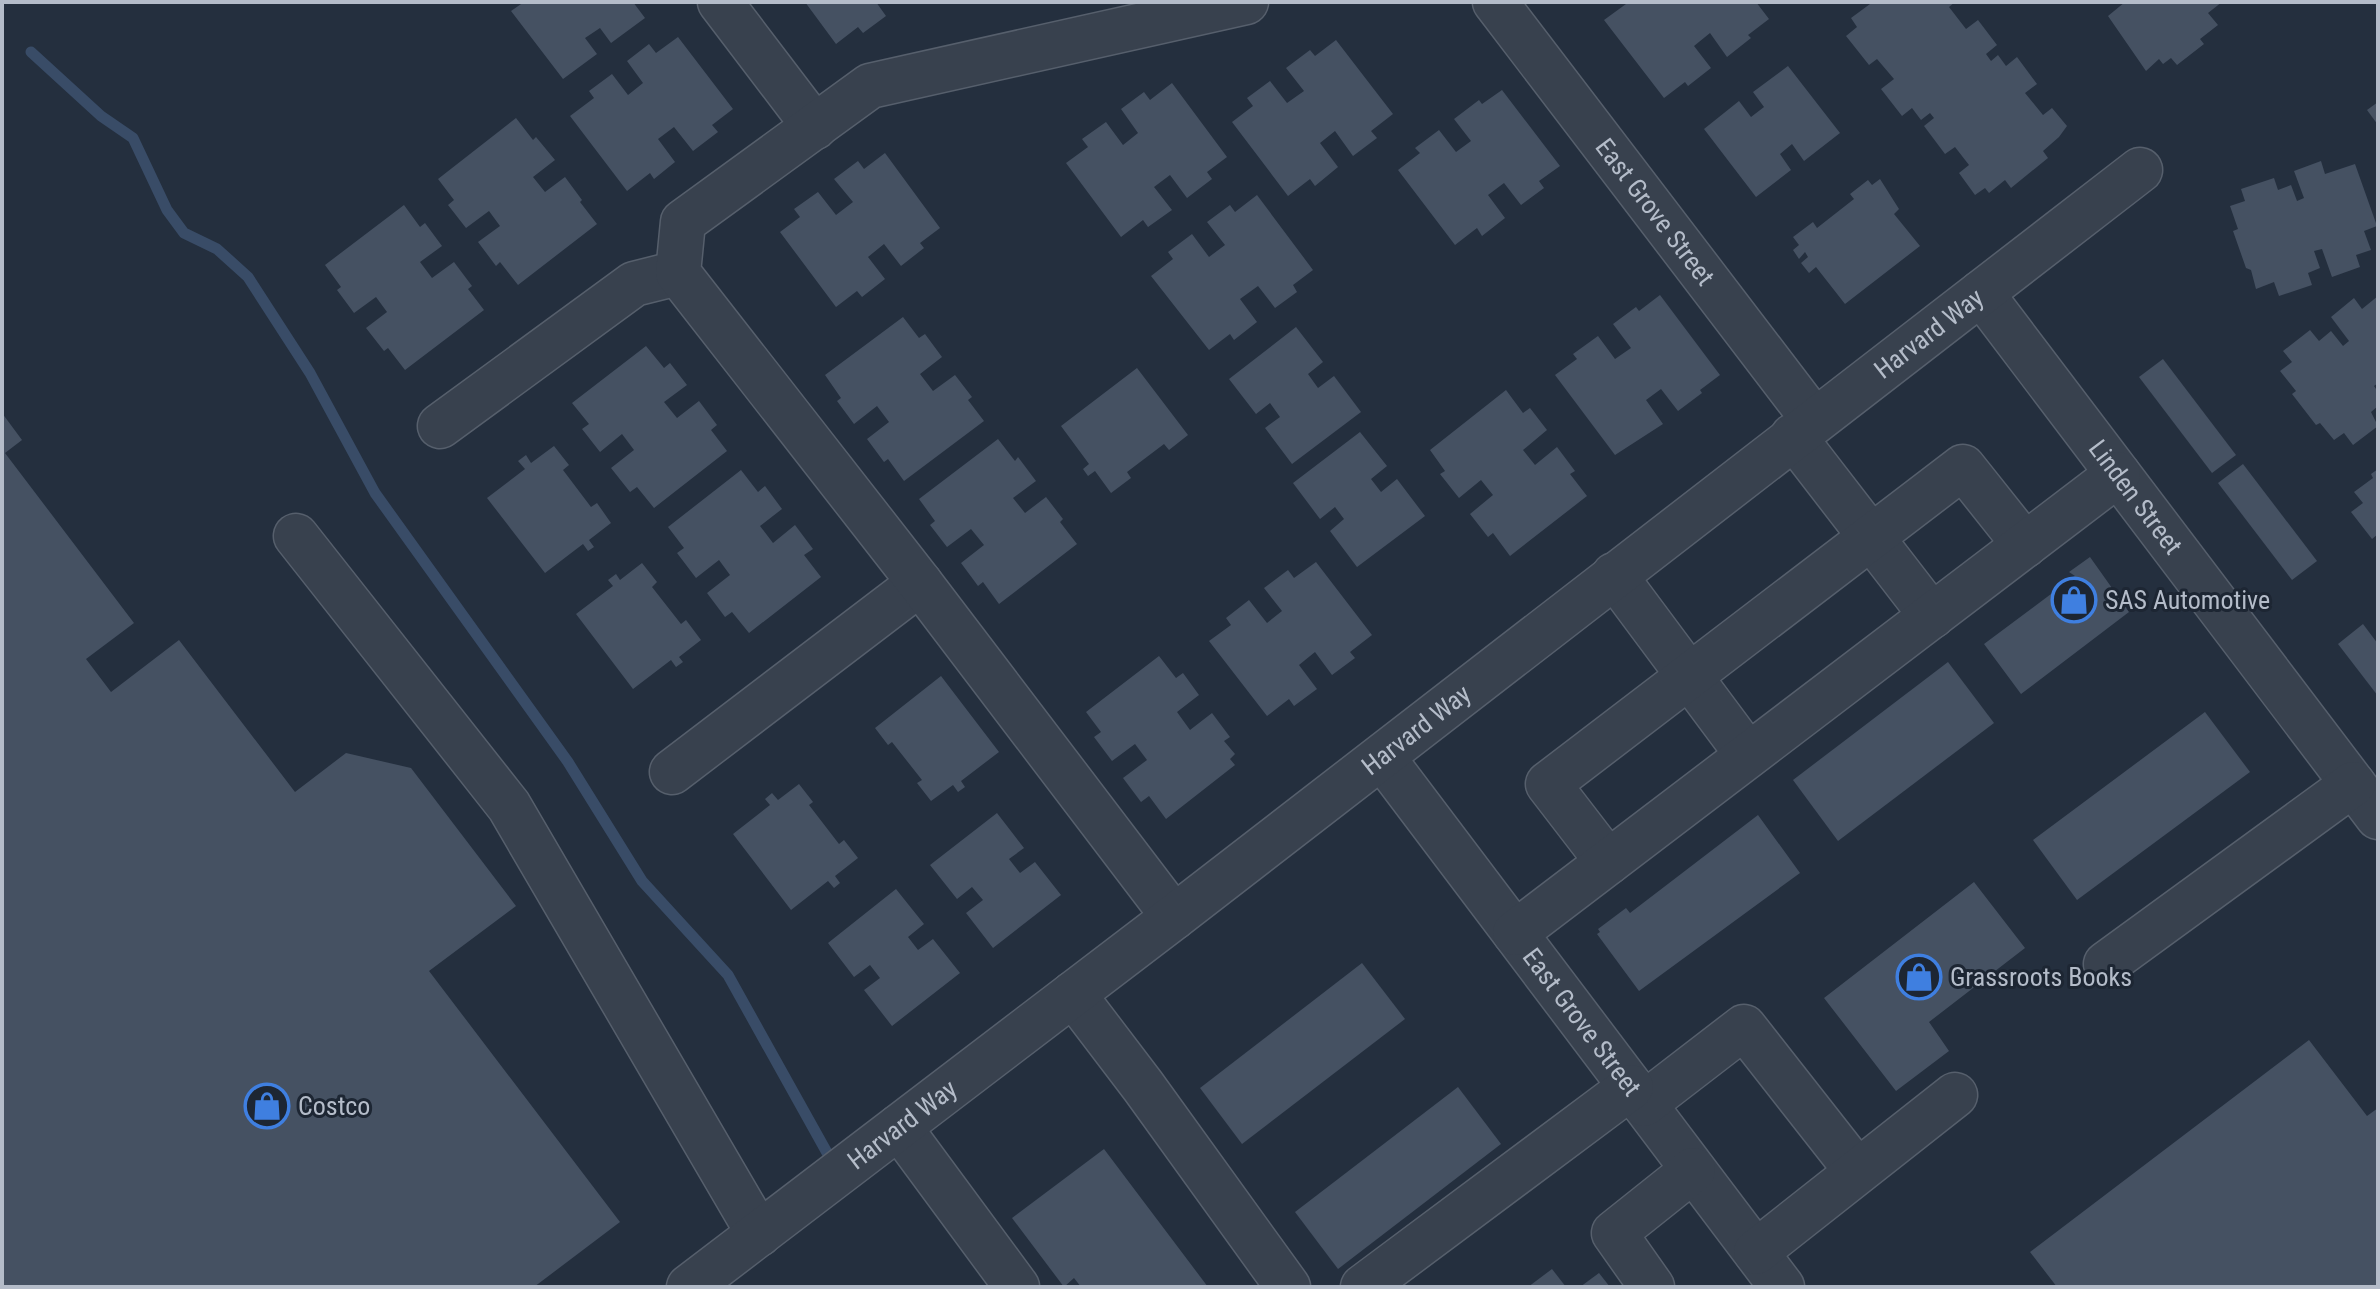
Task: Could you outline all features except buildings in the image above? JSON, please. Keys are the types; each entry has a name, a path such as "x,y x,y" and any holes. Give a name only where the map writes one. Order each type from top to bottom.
{"street":[{"path":"720,2 815,127"},
{"path":"1174,917 920,583 678,273 683,222 870,86 1246,2"},
{"name":"East Grove Street","path":"1496,3 1804,428 1873,537 1932,616"},
{"name":"Harvard Way","path":"689,1287 1382,757 2140,170"},
{"path":"440,426 634,284 678,273"},
{"name":"Linden Street","path":"1981,293 2365,801"},
{"path":"1608,862 1548,784 1963,467 2025,545"},
{"path":"1515,933 2118,474"},
{"path":"296,536 509,806 759,1234"},
{"path":"1614,575 1748,755"},
{"path":"672,772 920,583"},
{"name":"East Grove Street","path":"1382,757 1782,1287"},
{"path":"2106,964 2365,801"},
{"path":"1073,994 1288,1287"},
{"path":"1363,1287 1638,1096 1744,1027 1857,1171"},
{"path":"1756,1252 1955,1095"},
{"path":"899,1127 1017,1287"},
{"path":"1652,1287 1614,1233 1693,1170"}],"waterway":[{"path":"31,52 101,116 133,138 167,210 184,233 217,249 248,277 310,373 375,493 568,762 642,881 728,975 830,1158"}],"place":[{"name":"SAS Automotive","path":"2074,600"},
{"name":"Grassroots Books","path":"1919,977"},
{"name":"Costco","path":"267,1106"}]}
